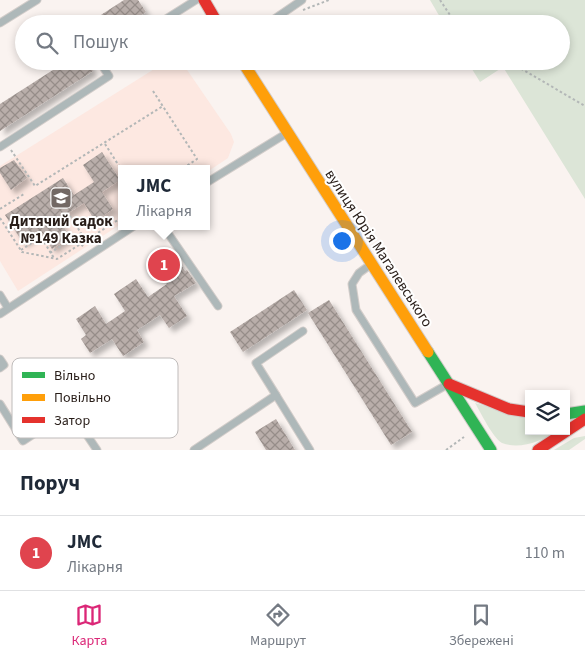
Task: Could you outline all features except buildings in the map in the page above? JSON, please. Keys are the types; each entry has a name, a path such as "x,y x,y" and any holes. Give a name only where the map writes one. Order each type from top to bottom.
{"street":[{"path":"204,0 213,15"},
{"name":"вулиця Юрія Магалевського","path":"248,70 491,450"},
{"path":"449,384 509,409 525,411"},
{"path":"570,413 585,410"},
{"path":"538,450 585,420"}],"lane":[{"path":"0,23 37,0"},
{"path":"172,15 196,0"},
{"path":"280,15 302,0"},
{"path":"3,145 109,76 105,70"},
{"path":"210,180 287,133"},
{"path":"0,314 128,230"},
{"path":"166,230 218,306"},
{"path":"372,264 360,273 352,284 356,310 410,396 415,403 449,384"},
{"path":"0,295 8,308"},
{"path":"304,331 256,363 310,450"},
{"path":"0,359 4,365 0,368"},
{"path":"194,450 276,395"},
{"path":"0,404 12,422"},
{"path":"89,438 97,450"}],"path":[{"path":"440,0 450,15"},
{"path":"523,70 585,106"},
{"path":"153,91 197,159 188,165"},
{"path":"3,145 35,186 163,106"},
{"path":"104,143 119,165"},
{"path":"0,209 24,194"},
{"path":"50,253 81,232 70,216"},
{"path":"0,218 21,250 57,259 118,221"},
{"path":"76,236 89,256"},
{"path":"21,250 41,237 54,258"},
{"path":"446,450 477,428"}],"shaded area":[{"path":"430,0 585,0 585,199 505,70 570,70 570,15 439,15"},
{"name":"Дитячий садок №149 Казка","path":"153,70 187,70 231,134 234,142 228,158 210,170 210,165 118,165 118,226 18,291 0,261 0,166"},
{"path":"473,70 498,70 480,82"},
{"path":"475,403 525,418 525,435 550,435 523,445 509,445 502,443 491,431"},
{"path":"585,436 585,439 569,450 554,450 574,438"}],"traffic: fast":[{"path":"428,352 491,450"},
{"path":"570,413 585,411"}],"traffic: slow":[{"path":"248,70 428,352"}],"traffic: jam":[{"path":"204,0 213,15"},
{"path":"449,384 509,409 525,411"},
{"path":"538,450 585,419"}],"place":[{"name":"Дитячий садок №149 Казка","path":"61,198"},
{"name":"JMC","path":"164,265"}]}
